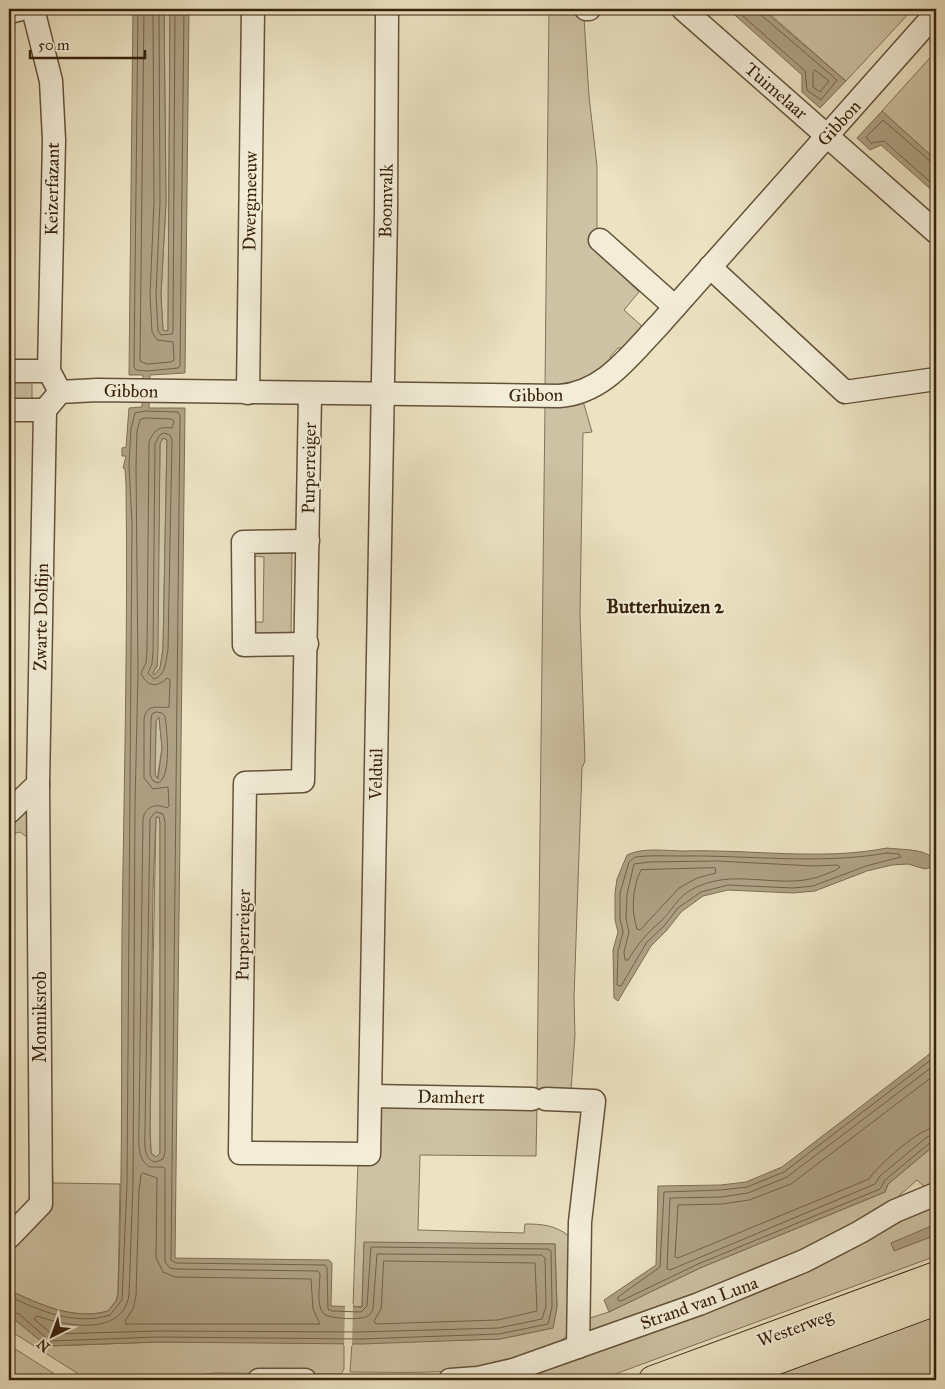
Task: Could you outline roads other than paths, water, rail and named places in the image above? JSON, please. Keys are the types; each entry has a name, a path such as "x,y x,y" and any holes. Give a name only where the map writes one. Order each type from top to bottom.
{"main road":[{"name":"Westerweg","path":"653,1380 936,1276"},
{"name":"Westerweg","path":"723,1380 936,1301"}],"street":[{"name":"Dwergmeeuw","path":"248,393 252,9"},
{"name":"Boomvalk","path":"382,394 387,9"},
{"name":"Tuimelaar","path":"683,9 936,232"},
{"name":"Keizerfazant","path":"19,10 51,81 54,140 49,371"},
{"name":"Gibbon","path":"60,392 159,391 559,396 579,393 600,383 616,371 936,13"},
{"path":"600,240 675,307"},
{"path":"710,268 845,392 936,379"},
{"path":"9,371 49,371 60,392 45,410 9,410"},
{"name":"Purperreiger","path":"310,394 307,644 303,781 245,783 240,1153 369,1154"},
{"name":"Velduil","path":"369,1154 382,394"},
{"name":"Zwarte Dolfijn","path":"38,784 45,410"},
{"path":"307,644 244,645 243,542 308,541"},
{"path":"9,812 38,784"},
{"name":"Monniksrob","path":"9,1236 41,1204 38,784"},
{"name":"Damhert","path":"371,1096 594,1100 580,1222 578,1347"},
{"name":"Strand van Luna","path":"450,1380 478,1378 513,1370 762,1279 860,1232 895,1211 936,1194"},
{"path":"259,1380 305,1380"}],"water":[{"path":"133,9 164,9 166,202 161,295 163,330 168,331 170,9 189,9 185,373 150,375 149,408 185,408 175,1258 329,1260 332,1263 331,1306 362,1307 364,1242 555,1244 557,1307 553,1328 500,1339 361,1344 158,1342 47,1346 9,1315 9,1290 57,1310 82,1314 108,1311 116,1301 118,1294 126,709 126,484 125,469 123,468 126,456 122,456 122,448 126,447 129,408 142,407 143,375 129,375","holes":["163,438 167,440 163,649 160,668 154,675 158,652 160,444","159,717 162,748 158,779 155,775 156,721","156,817 159,817 160,1153 156,1157 151,1153 150,1130 153,891"]},
{"path":"728,9 762,9 846,81 820,108 802,92 802,75"},
{"path":"882,111 936,160 936,194 881,145 870,150 857,138"},
{"path":"887,848 925,853 936,860 935,866 925,869 908,864 892,865 867,871 815,891 793,893 728,890 703,896 681,912 651,946 618,1001 614,998 613,950 618,932 615,920 615,893 617,879 627,855 640,851 655,850 836,854"},
{"path":"936,1049 936,1144 888,1184 885,1192 700,1268 609,1312 604,1300 656,1265 658,1186 721,1185 746,1182 782,1167"},
{"path":"936,1224 936,1235 894,1251 891,1243"}],"district":[{"name":"Butterhuizen 2","path":"665,606"}]}
